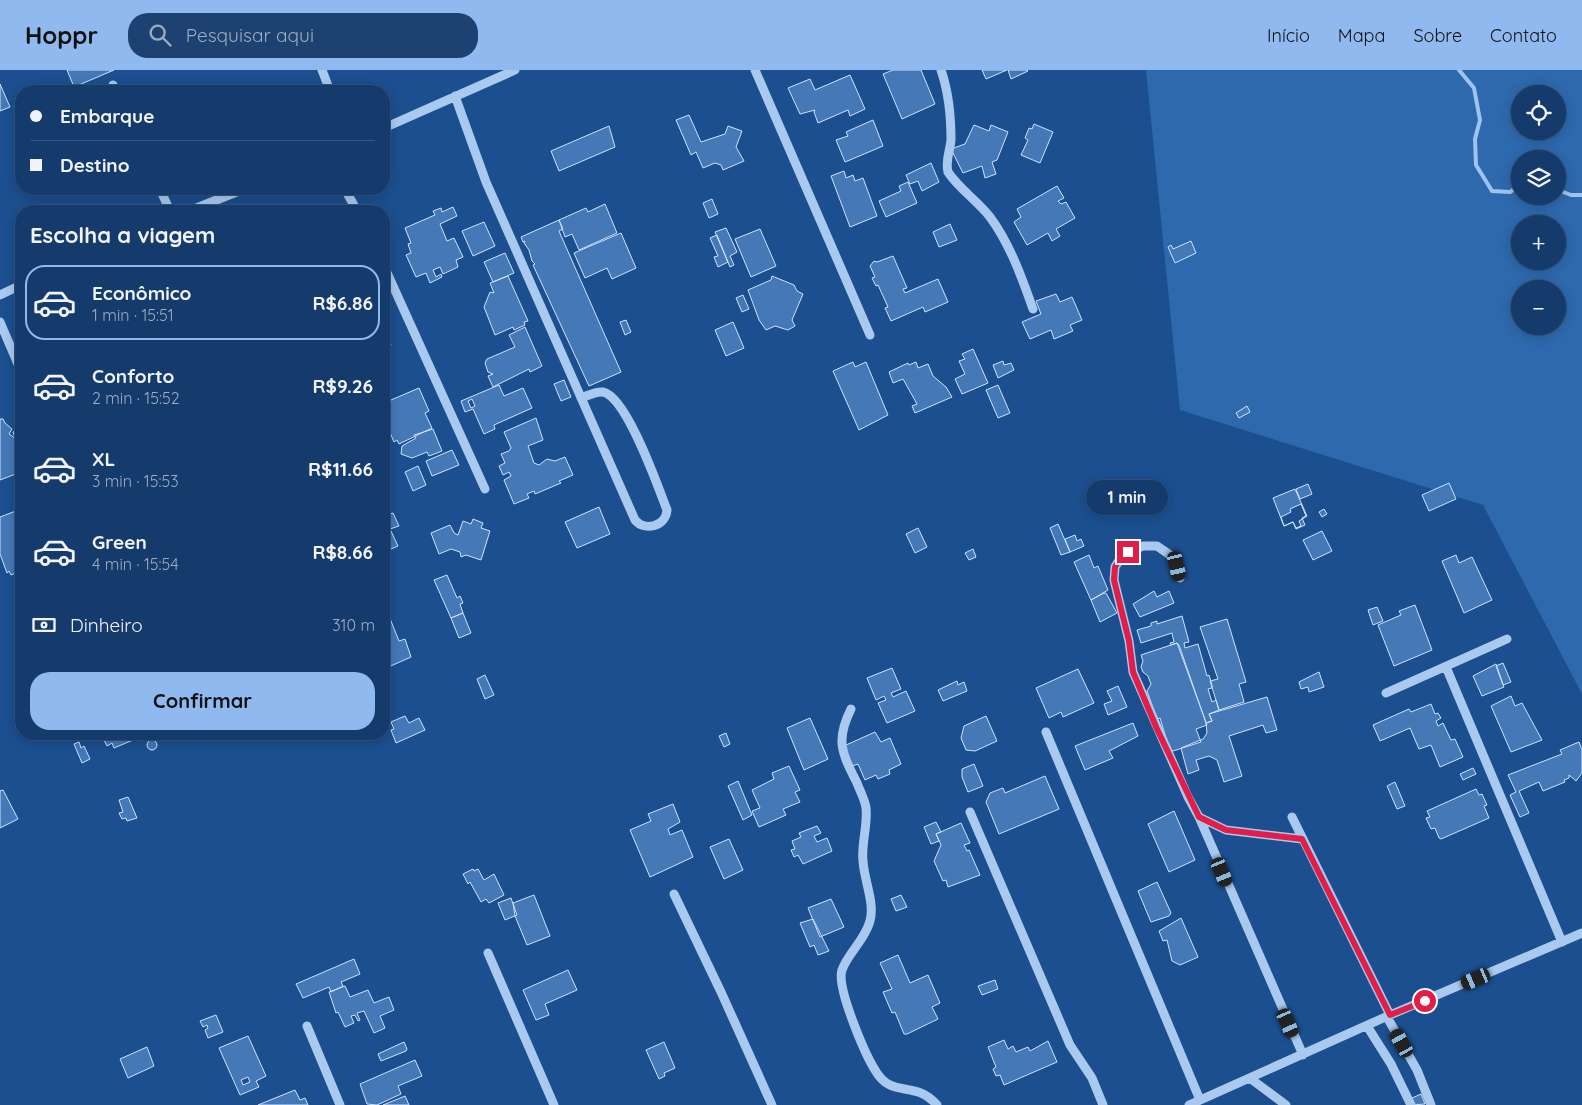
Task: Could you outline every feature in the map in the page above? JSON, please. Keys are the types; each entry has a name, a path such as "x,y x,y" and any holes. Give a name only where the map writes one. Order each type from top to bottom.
{"street":[{"path":"322,70 328,85"},
{"path":"390,125 515,70"},
{"path":"755,70 870,334"},
{"path":"941,70 949,98 951,116 951,143 946,163 948,172 989,216 997,228 1015,262 1033,309"},
{"path":"455,96 486,182 634,520 639,525 646,527 656,525 664,519 667,510 624,411 612,396 604,392 581,398"},
{"path":"204,205 229,195"},
{"path":"390,279 485,489"},
{"path":"0,295 15,288"},
{"path":"0,322 15,357"},
{"path":"1180,578 1173,557 1157,546 1142,546 1124,555 1115,567 1114,580 1129,641 1133,672 1153,721 1199,817 1303,1055"},
{"path":"1386,692 1507,639"},
{"path":"1446,667 1562,942"},
{"path":"851,709 844,724 840,744 866,808 863,860 870,919 866,931 841,972 841,982 845,1000 871,1061 884,1082 893,1088 918,1090 927,1094 937,1105"},
{"path":"1046,732 1200,1100"},
{"path":"970,812 1070,1046 1092,1078 1103,1105"},
{"path":"1199,817 1236,832 1302,839"},
{"path":"1292,817 1417,1070 1431,1105"},
{"path":"674,894 772,1105"},
{"path":"1189,1105 1582,933"},
{"path":"488,953 554,1105"},
{"path":"307,1026 340,1105"},
{"path":"1367,1026 1391,1064 1411,1105"},
{"path":"1251,1079 1286,1105"}],"shaded area":[{"path":"1146,70 1582,70 1582,694 1483,505 1180,410"}],"building":[{"path":"67,70 114,70 79,85 73,85"},
{"path":"893,70 921,70 935,104 902,119 883,74"},
{"path":"982,70 1007,70 986,79"},
{"path":"1008,70 1027,70 1028,71 1011,79"},
{"path":"850,75 865,109 850,116 848,110 818,123 815,110 800,114 788,88 810,79 815,90"},
{"path":"0,84 10,107 0,111"},
{"path":"689,115 701,142 725,134 728,126 742,131 736,147 744,161 723,170 721,165 715,163 703,168 696,152 691,155 676,120"},
{"path":"873,120 883,146 845,162 836,140 848,136 846,132"},
{"path":"1034,124 1053,132 1040,163 1021,155 1028,140 1025,138 1029,128 1032,129"},
{"path":"974,125 989,131 991,125 1008,132 997,160 992,162 996,174 985,178 982,166 963,173 951,149 965,144"},
{"path":"609,126 615,147 559,171 551,151"},
{"path":"931,163 939,182 922,191 918,181 910,184 906,175"},
{"path":"844,171 846,178 853,175 855,181 863,178 877,216 850,227 831,176"},
{"path":"908,182 917,203 886,217 879,201 901,191 899,186"},
{"path":"1057,186 1064,198 1058,201 1061,204 1066,202 1075,218 1056,229 1060,236 1052,241 1048,233 1027,245 1014,222 1021,217 1017,209"},
{"path":"712,199 718,214 709,218 703,203"},
{"path":"605,204 617,233 579,250 572,234 565,237 559,220 586,208 588,212"},
{"path":"453,207 457,216 440,224 447,241 454,238 463,257 456,260 458,267 443,274 440,267 433,270 436,277 441,274 442,277 430,283 426,273 416,277 406,255 411,253 408,244 411,243 405,228 435,215 433,211 441,208 442,212"},
{"path":"559,220 563,229 559,231 621,372 589,386 533,265 535,264 524,243 525,241 523,242 521,237"},
{"path":"484,222 495,246 473,256 462,231"},
{"path":"950,224 957,240 939,247 933,232"},
{"path":"726,228 737,252 730,256 734,265 730,267 715,232"},
{"path":"760,229 776,266 751,277 735,239"},
{"path":"621,233 636,268 612,279 607,268 585,278 574,253"},
{"path":"717,235 728,262 718,267 714,257 718,256 710,238"},
{"path":"1191,241 1196,253 1175,263 1168,247 1171,245 1173,249"},
{"path":"505,253 514,273 493,282 484,262"},
{"path":"893,256 907,288 903,289 905,293 938,279 948,302 925,312 923,307 891,321 885,308 888,307 878,285 876,286 872,278 875,277 870,266 874,261 877,262"},
{"path":"508,276 528,321 524,322 525,325 514,330 513,327 495,335 484,307 490,292 494,293 490,283"},
{"path":"772,276 794,285 797,291 803,294 792,320 795,326 788,330 775,326 766,330 759,320 748,290 771,280"},
{"path":"1056,294 1060,302 1072,297 1082,320 1070,325 1073,331 1054,339 1051,330 1030,339 1022,322 1041,314 1036,301"},
{"path":"743,295 749,309 742,312 736,298"},
{"path":"626,320 631,332 625,335 620,322"},
{"path":"733,322 744,348 726,356 715,330"},
{"path":"525,327 542,366 530,372 529,369 493,387 488,376 493,374 488,372 485,363 487,359 515,347 509,335"},
{"path":"973,349 988,383 962,394 955,379 965,374 959,361 965,359 962,354"},
{"path":"1003,361 1004,365 1011,363 1014,370 998,378 993,365"},
{"path":"853,362 855,367 866,362 888,415 859,430 833,371"},
{"path":"916,362 918,368 928,364 933,376 946,387 952,397 915,413 912,406 917,404 903,379 893,383 889,372 908,363 909,365"},
{"path":"564,380 571,397 561,401 554,384"},
{"path":"499,385 504,396 523,388 532,408 494,425 495,429 484,434 473,409 465,412 461,401","holes":["472,399 475,406 471,408 468,401"]},
{"path":"998,385 1010,413 998,418 986,390"},
{"path":"419,388 429,411 425,413 432,428 399,444 397,440 394,442 390,433 390,400"},
{"path":"1247,406 1250,412 1239,418 1236,413"},
{"path":"536,418 543,440 528,446 534,463 539,465 547,459 555,461 565,457 573,475 559,481 561,483 535,494 534,491 527,494 529,498 514,504 504,480 511,476 509,472 503,475 499,466 505,463 501,454 509,451 511,448 504,432"},
{"path":"0,419 3,419 12,429 9,434 15,438 15,474 0,480"},
{"path":"433,429 442,451 429,456 427,452 412,458 401,454 402,446 416,438 414,435"},
{"path":"452,450 459,465 432,476 426,461"},
{"path":"418,466 426,485 413,491 405,472"},
{"path":"1449,483 1456,499 1429,511 1422,495"},
{"path":"1308,484 1312,494 1300,499 1296,489"},
{"path":"1295,489 1307,516 1299,521 1301,526 1296,528 1293,522 1284,526 1273,498"},
{"path":"1301,504 1306,516 1302,518 1305,525 1296,529 1293,522 1284,526 1281,517 1291,512 1290,509"},
{"path":"599,507 610,534 577,548 565,522"},
{"path":"1324,509 1327,514 1322,517 1319,512"},
{"path":"15,511 15,573 11,575 9,571 7,573 0,554 0,517"},
{"path":"393,513 399,526 390,529 390,514"},
{"path":"473,519 483,523 481,528 490,531 481,560 466,555 461,557 460,552 451,549 439,554 431,533 450,525 454,533 458,535 463,521 471,524"},
{"path":"1058,524 1070,552 1061,555 1050,528"},
{"path":"918,528 927,547 915,553 906,534"},
{"path":"390,529 398,546 390,549"},
{"path":"1322,531 1332,551 1313,560 1303,540"},
{"path":"1075,535 1077,541 1081,539 1084,546 1070,552 1065,539"},
{"path":"973,549 976,557 969,560 965,553"},
{"path":"1089,555 1094,568 1098,566 1108,590 1091,600 1074,562"},
{"path":"1456,555 1459,563 1472,557 1492,600 1464,613 1442,561"},
{"path":"447,575 457,598 460,596 463,603 460,604 463,613 451,618 434,580"},
{"path":"1154,591 1157,597 1169,591 1174,603 1140,617 1133,604"},
{"path":"1106,593 1117,613 1100,622 1091,600"},
{"path":"1415,605 1432,650 1394,666 1378,625 1401,615 1399,611"},
{"path":"1377,607 1383,621 1373,625 1368,610"},
{"path":"463,613 471,633 459,638 451,618"},
{"path":"1182,616 1189,642 1184,643 1185,648 1198,644 1207,676 1209,675 1212,685 1212,688 1208,689 1212,702 1216,700 1219,710 1209,714 1212,721 1206,723 1179,645 1177,643 1171,645 1170,643 1174,642 1172,633 1141,643 1137,630 1151,626 1151,623 1157,621 1157,624"},
{"path":"390,618 399,641 405,639 411,657 390,666"},
{"path":"1227,619 1246,682 1239,684 1244,702 1219,710 1210,681 1218,679 1200,627"},
{"path":"1177,643 1207,725 1196,729 1201,742 1173,751 1169,748 1160,718 1157,719 1147,691 1151,684 1141,667 1143,661 1141,655"},
{"path":"1503,663 1511,682 1503,685 1496,666"},
{"path":"1496,664 1504,687 1482,696 1473,676"},
{"path":"892,668 901,689 891,693 893,697 906,691 915,711 887,723 878,703 886,700 884,696 876,700 867,678"},
{"path":"1078,669 1094,703 1063,717 1061,712 1049,718 1036,688"},
{"path":"1319,672 1324,687 1309,692 1308,687 1301,689 1299,682"},
{"path":"485,675 494,695 485,699 477,679"},
{"path":"957,681 958,685 964,682 967,691 943,701 938,690"},
{"path":"1118,686 1127,707 1108,715 1104,704 1112,701 1107,691"},
{"path":"1511,696 1515,706 1522,703 1542,740 1511,752 1491,706"},
{"path":"1267,697 1277,730 1266,733 1263,725 1229,736 1242,776 1224,782 1217,760 1209,756 1196,760 1199,770 1188,774 1181,748 1203,739 1207,733 1206,723 1212,721 1209,714"},
{"path":"1431,704 1435,714 1438,713 1441,718 1436,721 1438,726 1443,723 1451,740 1455,739 1463,757 1440,767 1431,745 1419,749 1410,728 1380,741 1373,725 1409,709 1411,712"},
{"path":"405,716 409,723 419,718 425,730 396,743 391,730 394,729 391,722"},
{"path":"986,716 997,741 975,751 966,750 961,738 964,726"},
{"path":"810,718 828,759 804,770 787,728"},
{"path":"1133,723 1138,736 1109,751 1113,758 1085,770 1075,746"},
{"path":"875,732 881,742 890,738 901,764 889,770 890,774 878,779 876,775 865,780 858,764 852,766 844,746"},
{"path":"726,733 730,744 724,747 719,736"},
{"path":"104,740 133,740 114,748 112,743 107,746"},
{"path":"152,740 157,745 152,750 147,745"},
{"path":"79,742 81,748 84,746 90,759 82,763 74,744"},
{"path":"1579,742 1582,750 1582,773 1576,781 1569,775 1569,778 1564,780 1565,782 1543,791 1539,782 1519,791 1529,813 1520,817 1510,795 1516,792 1508,775 1562,754 1560,750"},
{"path":"974,764 983,786 968,792 962,777 962,769"},
{"path":"789,766 800,790 795,792 800,802 783,809 786,815 759,827 752,811 760,808 752,790 774,779 772,773"},
{"path":"1473,768 1476,774 1463,780 1460,774"},
{"path":"1045,776 1059,809 999,834 986,802 990,793 1003,788 1005,793"},
{"path":"738,781 752,815 743,820 728,786"},
{"path":"1395,782 1405,806 1397,809 1387,786"},
{"path":"1476,789 1479,795 1482,794 1487,805 1484,806 1489,818 1441,839 1439,838 1435,828 1431,829 1426,818 1430,817 1427,811"},
{"path":"3,790 18,819 0,828 0,791"},
{"path":"128,797 137,818 127,821 126,818 122,819 119,813 123,812 119,800"},
{"path":"673,804 680,822 668,829 670,835 682,830 693,857 650,877 630,830 651,821 648,814"},
{"path":"1174,811 1195,860 1169,872 1148,824"},
{"path":"936,822 941,832 936,834 939,841 931,844 924,827"},
{"path":"961,823 970,843 964,845 967,851 969,850 980,875 948,887 946,880 943,881 934,861 941,845 936,834"},
{"path":"817,826 821,833 814,836 817,842 827,838 832,851 803,864 798,855 794,857 791,850 795,849 792,841 801,837 799,833"},
{"path":"729,839 743,870 724,879 710,847"},
{"path":"473,869 474,871 478,869 484,880 494,874 504,895 489,903 486,899 481,902 470,882 468,884 463,874"},
{"path":"1157,882 1171,913 1169,916 1151,922 1138,891"},
{"path":"534,895 550,936 527,945 515,916 513,903"},
{"path":"901,895 907,907 896,911 891,899"},
{"path":"511,898 517,915 505,920 498,903"},
{"path":"831,899 844,927 820,937 808,908"},
{"path":"1181,918 1198,957 1180,965 1172,961 1167,940 1163,941 1159,931"},
{"path":"813,919 829,951 818,955 814,945 810,947 800,923"},
{"path":"898,955 910,983 928,975 940,1003 932,1007 938,1019 907,1034 904,1034 895,1012 892,1013 883,992 892,989 880,963"},
{"path":"354,959 360,974 341,982 343,986 331,992 329,987 303,998 296,984"},
{"path":"568,970 577,990 545,1004 549,1015 536,1020 523,990"},
{"path":"995,980 998,989 982,995 978,986"},
{"path":"345,986 350,997 368,990 374,1003 389,997 394,1010 380,1016 385,1028 374,1033 364,1011 357,1013 360,1020 358,1021 355,1015 351,1016 354,1023 345,1027 338,1012 336,1013 329,992"},
{"path":"216,1015 223,1032 208,1038 205,1030 208,1028 207,1025 203,1027 200,1021"},
{"path":"248,1036 266,1076 256,1081 259,1087 240,1095 219,1048","holes":["248,1077 250,1082 243,1085 241,1080"]},
{"path":"1004,1040 1008,1049 1013,1046 1016,1052 1028,1047 1030,1051 1048,1041 1057,1062 1004,1085 1000,1075 996,1076 993,1069 996,1067 988,1047"},
{"path":"404,1042 406,1051 381,1061 378,1054"},
{"path":"664,1042 675,1068 664,1073 665,1076 659,1079 646,1050"},
{"path":"147,1047 154,1066 128,1078 120,1059"},
{"path":"415,1060 422,1076 398,1086 401,1094 377,1105 367,1104 360,1084"},
{"path":"295,1090 300,1100 305,1098 308,1105 258,1105"},
{"path":"1421,1094 1425,1104 1412,1105 1410,1099"},
{"path":"405,1096 409,1105 383,1105"}],"waterway":[{"path":"1459,70 1474,88 1480,120 1475,139 1476,165 1492,191 1511,191"},
{"path":"1566,193 1582,195"}],"route":[{"path":"1128,552 1115,567 1114,580 1129,641 1133,672 1157,729 1199,817 1226,830 1245,834 1302,839 1390,1015 1425,1001"}]}
